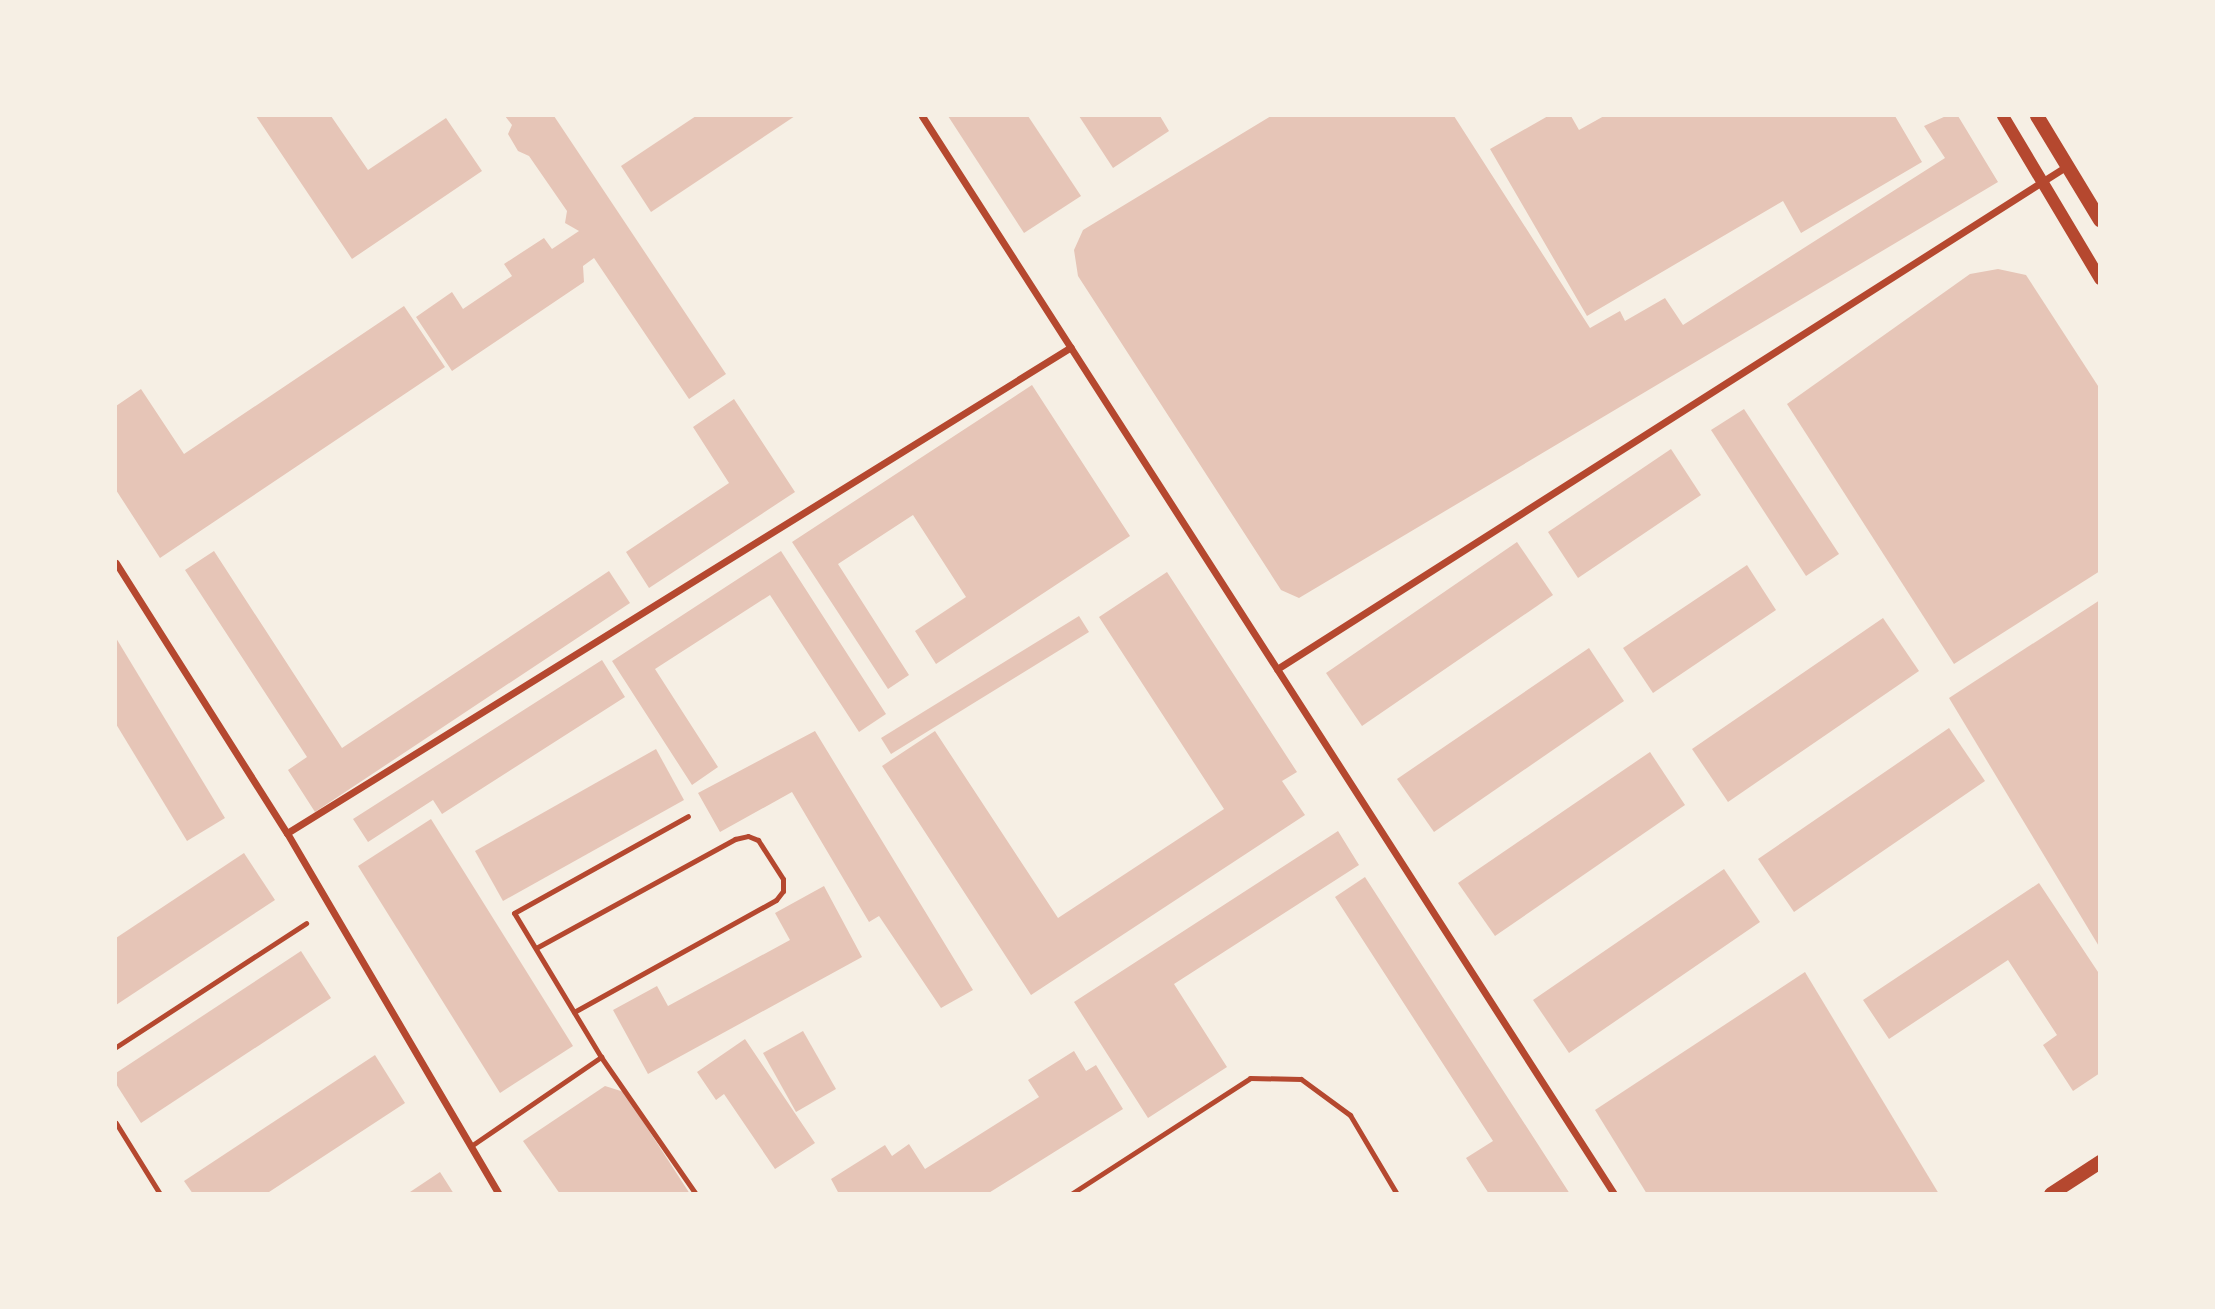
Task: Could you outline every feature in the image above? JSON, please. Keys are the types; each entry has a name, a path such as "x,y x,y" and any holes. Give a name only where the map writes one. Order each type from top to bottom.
{"main road":[{"path":"2037,116 2099,220"},
{"path":"2051,1194 2099,1162"}],"street":[{"path":"922,116 1614,1194"},
{"path":"2003,116 2099,279"},
{"path":"1277,669 2067,166"},
{"path":"287,833 1071,347"},
{"path":"116,563 287,833 499,1194"}],"lane":[{"path":"688,816 514,913 601,1057 696,1194"},
{"path":"536,948 735,839 758,839 783,879 783,891 776,900 574,1012"},
{"path":"116,1047 306,923"},
{"path":"471,1146 601,1057"},
{"path":"1071,1194 1250,1078 1301,1079 1350,1115 1397,1194"},
{"path":"116,1123 160,1194"}],"building":[{"path":"256,116 331,116 368,170 446,118 482,171 352,259"},
{"path":"505,116 554,116 726,374 689,399 594,258 583,266 584,282 452,371 416,317 452,292 463,309 512,276 504,264 544,238 552,249 579,231 565,223 567,211 529,156 518,151 508,134 512,125"},
{"path":"696,116 795,116 651,212 621,166"},
{"path":"948,116 1028,116 1081,196 1024,233"},
{"path":"1079,116 1160,116 1169,131 1113,168"},
{"path":"1271,116 1454,116 1590,328 1620,311 1625,321 1665,298 1683,325 1945,158 1924,126 1946,116 1958,116 1998,182 1299,598 1281,590 1078,276 1074,250 1083,230"},
{"path":"1548,116 1571,116 1579,130 1604,116 1895,116 1922,162 1801,233 1783,201 1587,316 1490,149"},
{"path":"1998,269 2026,275 2100,389 2100,571 1954,664 1787,404 1970,274"},
{"path":"404,306 445,367 160,558 116,490 116,406 141,389 184,454"},
{"path":"1032,385 1130,536 936,664 915,631 966,597 913,515 838,564 909,675 888,689 792,542"},
{"path":"734,399 795,492 649,588 626,552 729,483 693,427"},
{"path":"1744,409 1839,554 1806,576 1711,430"},
{"path":"1671,449 1701,495 1578,578 1548,532"},
{"path":"1517,542 1553,595 1362,726 1326,673"},
{"path":"214,551 342,748 609,571 630,603 315,812 288,770 307,757 185,570"},
{"path":"781,551 886,714 859,732 770,595 655,669 718,767 692,785 612,661"},
{"path":"1747,565 1776,610 1653,693 1623,648"},
{"path":"1167,572 1297,772 1282,781 1305,815 1031,995 882,766 935,731 1058,918 1224,809 1099,617"},
{"path":"2100,600 2100,948 1949,698"},
{"path":"1079,616 1089,632 891,754 881,738"},
{"path":"1883,618 1919,671 1728,802 1692,749"},
{"path":"116,638 225,818 187,841 116,724"},
{"path":"1589,648 1624,701 1434,832 1397,779"},
{"path":"602,660 625,697 442,814 433,800 368,842 353,819"},
{"path":"1949,728 1985,781 1794,912 1758,859"},
{"path":"815,731 973,990 941,1008 879,916 869,922 792,792 720,832 698,793"},
{"path":"656,749 684,800 503,901 475,851"},
{"path":"1650,752 1685,805 1495,936 1458,883"},
{"path":"431,819 573,1046 500,1093 358,866"},
{"path":"1338,831 1359,865 1174,984 1227,1067 1148,1118 1074,1002"},
{"path":"244,853 275,900 116,1005 116,938"},
{"path":"1724,869 1760,922 1569,1053 1533,1000"},
{"path":"1365,877 1570,1194 1489,1194 1466,1158 1493,1141 1335,897"},
{"path":"2039,883 2100,975 2100,1073 2073,1091 2043,1045 2057,1035 2008,960 1889,1039 1863,1000"},
{"path":"824,886 862,957 648,1074 613,1010 657,986 668,1006 790,940 775,913"},
{"path":"301,951 331,998 141,1123 116,1084 116,1073"},
{"path":"1805,972 1939,1194 1647,1194 1595,1110"},
{"path":"803,1031 836,1089 796,1112 763,1053"},
{"path":"745,1039 815,1143 775,1169 724,1094 716,1100 697,1072"},
{"path":"1074,1051 1086,1071 1096,1065 1123,1109 987,1194 839,1194 831,1179 885,1145 892,1156 909,1144 925,1169 1039,1097 1028,1080"},
{"path":"375,1055 405,1103 266,1194 193,1194 184,1181"},
{"path":"605,1086 624,1092 690,1194 560,1194 523,1141"},
{"path":"440,1172 454,1194 407,1194"}]}
